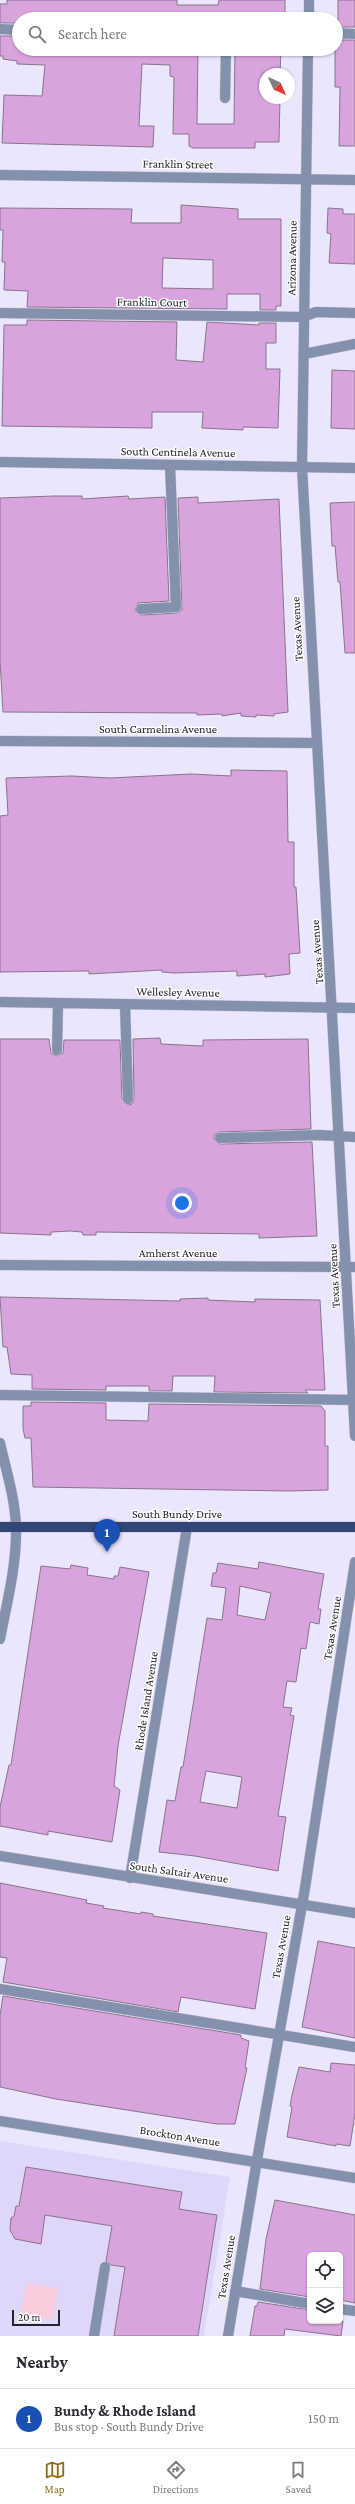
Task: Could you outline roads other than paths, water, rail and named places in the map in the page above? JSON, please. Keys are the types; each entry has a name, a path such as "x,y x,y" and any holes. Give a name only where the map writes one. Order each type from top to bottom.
{"main road":[{"name":"South Bundy Drive","path":"0,1527 355,1527"}],"street":[{"path":"309,0 309,12"},
{"path":"0,29 12,30"},
{"path":"343,34 355,34"},
{"path":"225,98 226,56"},
{"name":"Arizona Avenue","path":"302,467 308,56"},
{"name":"Franklin Street","path":"0,175 355,180"},
{"name":"Franklin Court","path":"0,313 303,317 316,312 355,312"},
{"path":"304,354 355,344"},
{"name":"South Centinela Avenue","path":"0,462 355,468"},
{"path":"141,609 176,606 170,465"},
{"name":"Texas Avenue","path":"302,467 316,743 333,1007 339,1136 351,1267 355,1436"},
{"name":"South Carmelina Avenue","path":"0,741 316,743"},
{"name":"Wellesley Avenue","path":"0,1002 355,1008"},
{"path":"57,1050 58,1003"},
{"path":"125,1005 128,1099"},
{"path":"220,1138 355,1137"},
{"name":"Amherst Avenue","path":"0,1265 351,1267"},
{"path":"0,1395 354,1400"},
{"path":"0,1443 13,1497 16,1527 15,1558 0,1639"},
{"name":"Rhode Island Avenue","path":"130,1878 187,1527"},
{"name":"Texas Avenue","path":"228,2336 278,2035 302,1903 355,1562"},
{"name":"South Saltair Avenue","path":"0,1856 130,1878 302,1903 355,1913"},
{"path":"0,1989 355,2047"},
{"name":"Brockton Avenue","path":"0,2121 257,2160 355,2178"},
{"path":"94,2336 104,2268"},
{"path":"235,2291 307,2303"},
{"path":"343,2309 355,2311"}],"place":[{"name":"Bundy & Rhode Island","path":"107,1552"}]}
